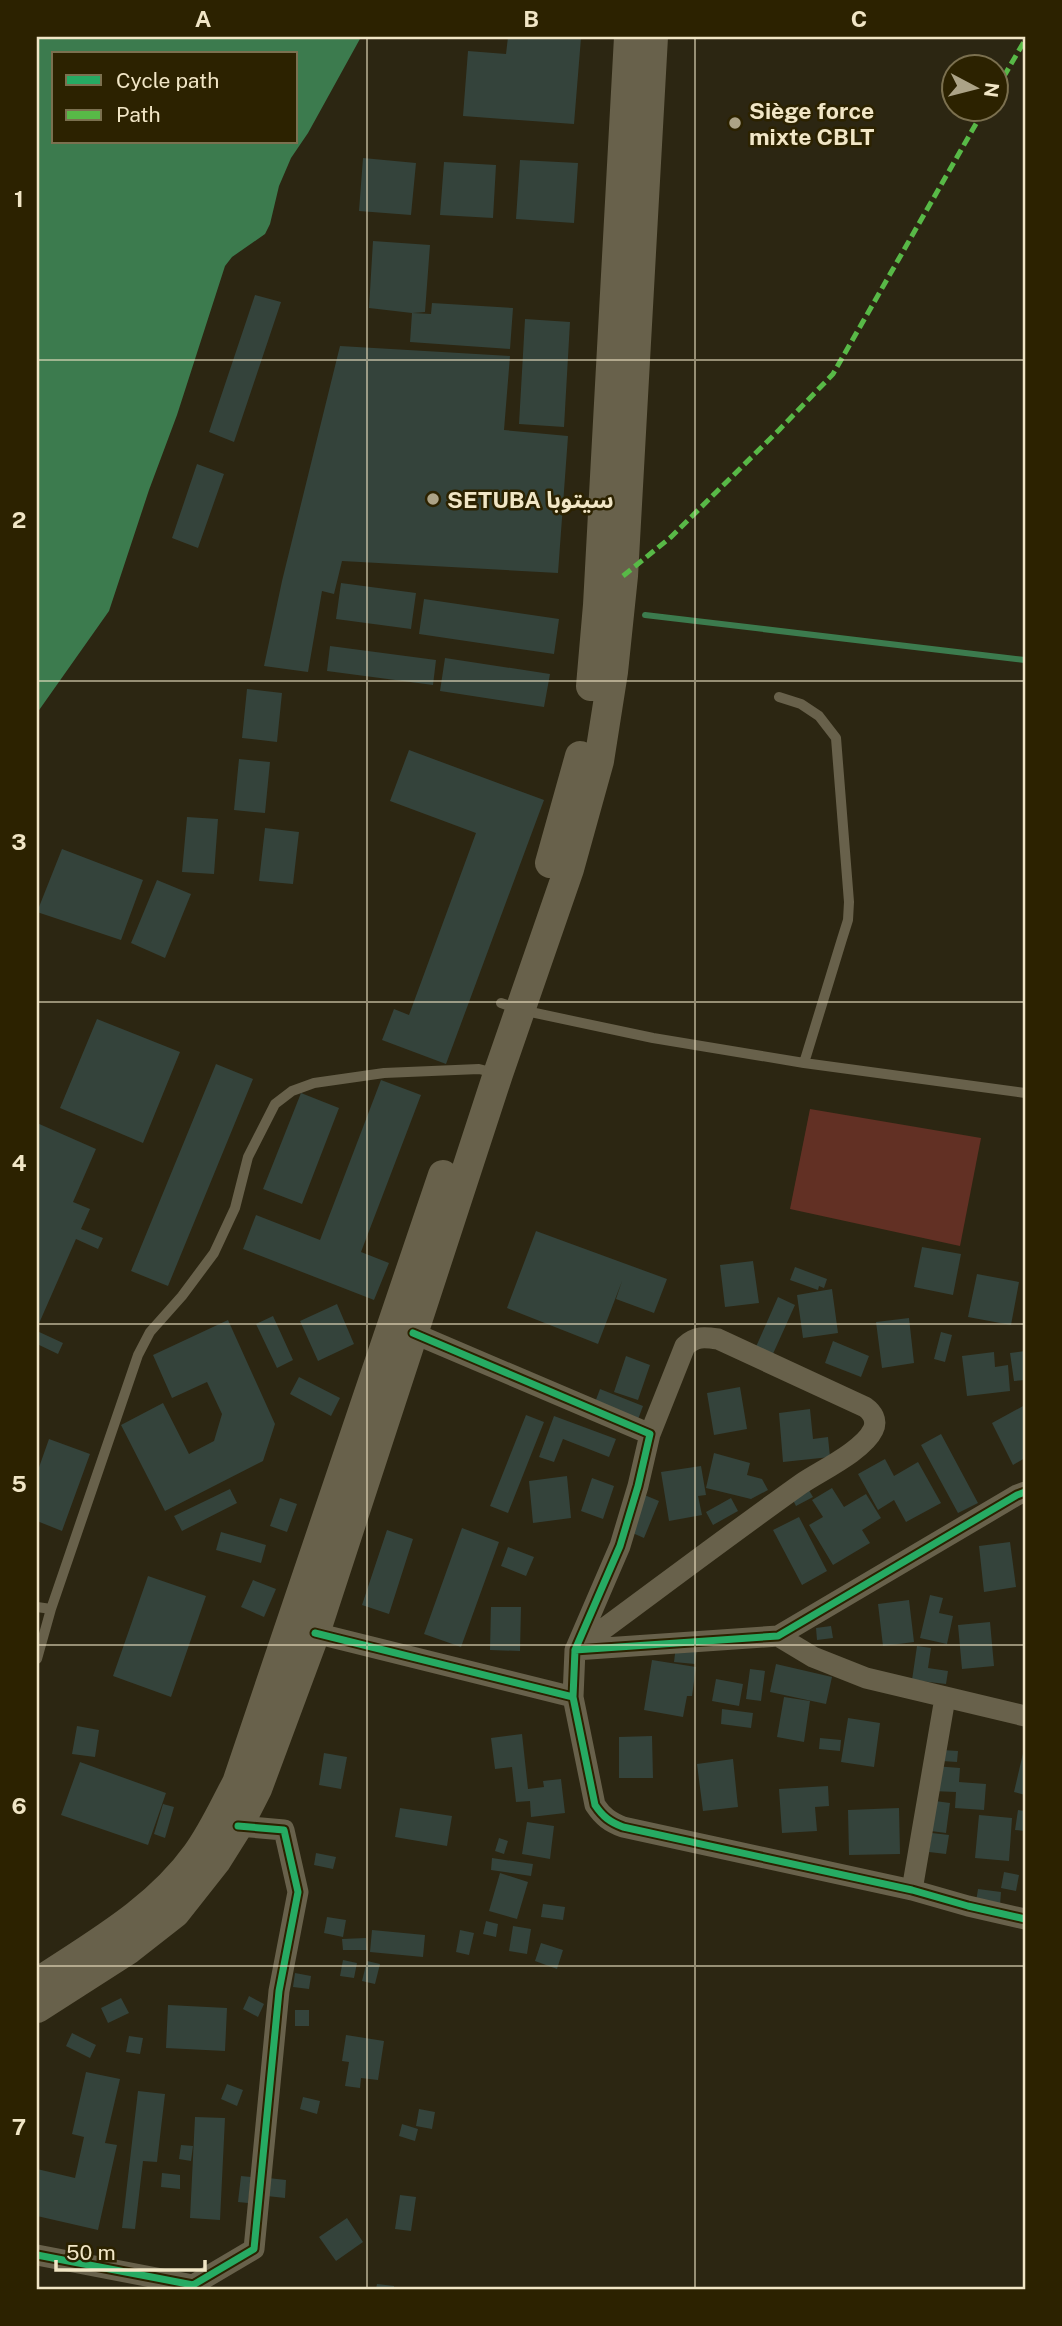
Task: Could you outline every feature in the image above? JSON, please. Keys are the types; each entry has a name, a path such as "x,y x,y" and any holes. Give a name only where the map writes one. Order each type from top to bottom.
{"main road":[{"path":"37,2008 129,1949 175,1913 216,1861 257,1789 314,1633 400,1348 511,1007 576,772 593,671 629,37"},
{"path":"511,1007 569,869 588,808 599,761 613,672 623,576 633,427 653,37"},
{"path":"37,1983 114,1932 156,1900 197,1853 214,1826 237,1783 400,1348"}],"street":[{"path":"575,1650 867,1438 875,1421 872,1413 865,1407 718,1339 693,1339 685,1346 650,1434 620,1546 575,1650 573,1697 595,1805 602,1816 612,1823 636,1830 912,1890 1025,1919"},
{"path":"400,1348 650,1434"},
{"path":"575,1650 778,1636 1025,1492"},
{"path":"314,1633 573,1697"},
{"path":"778,1636 813,1657 866,1678 1025,1716"},
{"path":"912,1890 945,1698"},
{"path":"37,2255 193,2285 254,2249 279,1991 298,1892 284,1830 238,1826"}],"lane":[{"path":"779,697 801,704 819,716 836,738 849,902 845,930 804,1063"},
{"path":"511,1007 653,1038 804,1063 1025,1093"},
{"path":"37,1659 51,1609 138,1355 150,1332 183,1296 214,1253 235,1208 248,1157 275,1104 292,1091 313,1083 384,1073 489,1072"},
{"path":"37,1607 51,1609"}],"shaded area":[{"path":"37,37 361,37 308,133 291,158 279,186 265,234 232,257 225,266 109,611 37,713"},
{"path":"810,1109 981,1138 960,1246 790,1209"}],"building":[{"path":"508,37 581,38 574,124 463,116 468,51 506,54"},
{"path":"363,158 416,163 411,215 359,211"},
{"path":"520,160 578,163 574,223 516,219"},
{"path":"444,162 496,165 493,218 440,215"},
{"path":"373,241 430,245 425,312 369,308"},
{"path":"255,295 281,302 234,442 209,432"},
{"path":"432,303 513,308 510,349 410,342 412,313 431,314"},
{"path":"525,319 570,322 564,427 519,424"},
{"name":"SETUBA سيتوبا","path":"340,346 510,356 504,430 568,436 558,573 342,561 334,594 322,591 308,672 264,666 282,581"},
{"path":"197,464 224,474 198,548 172,538"},
{"path":"341,583 416,593 411,629 336,619"},
{"path":"424,599 559,619 554,654 419,634"},
{"path":"330,646 436,660 433,685 327,671"},
{"path":"445,658 550,674 544,707 440,691"},
{"path":"247,689 282,693 277,742 242,738"},
{"path":"409,750 544,800 446,1064 382,1040 394,1009 409,1015 476,833 390,801"},
{"path":"239,759 270,762 265,813 234,810"},
{"path":"187,817 218,819 214,874 182,872"},
{"path":"265,828 299,832 293,884 259,881"},
{"path":"62,849 143,880 121,940 37,912"},
{"path":"157,880 191,894 165,958 131,943"},
{"path":"97,1019 180,1052 143,1143 60,1108"},
{"path":"216,1064 253,1079 168,1286 131,1271"},
{"path":"381,1080 421,1095 361,1252 389,1263 374,1300 243,1249 256,1215 320,1240"},
{"path":"301,1093 339,1108 302,1204 263,1189"},
{"path":"37,1123 96,1149 73,1202 90,1209 81,1229 103,1238 98,1249 76,1239 37,1328"},
{"path":"536,1231 667,1279 654,1313 616,1299 622,1281 598,1344 507,1308"},
{"path":"922,1247 961,1254 953,1295 914,1287"},
{"path":"753,1261 759,1303 725,1307 720,1265"},
{"path":"795,1267 827,1279 824,1288 819,1286 818,1290 790,1280"},
{"path":"977,1274 1019,1282 1011,1325 968,1317"},
{"path":"832,1289 838,1333 803,1338 797,1295"},
{"path":"778,1297 795,1305 772,1356 755,1349"},
{"path":"337,1304 354,1344 318,1361 300,1321"},
{"path":"273,1316 293,1360 277,1368 256,1324"},
{"path":"909,1318 914,1363 882,1368 876,1322"},
{"path":"228,1320 275,1424 263,1461 165,1511 121,1425 163,1403 189,1454 214,1441 222,1414 207,1382 172,1398 153,1355"},
{"path":"37,1331 63,1343 58,1354 37,1344"},
{"path":"941,1332 952,1335 945,1362 934,1359"},
{"path":"833,1341 869,1356 861,1377 825,1363"},
{"path":"1025,1351 1025,1380 1014,1381 1010,1353"},
{"path":"994,1352 995,1367 1008,1365 1010,1391 967,1396 962,1356"},
{"path":"626,1356 650,1365 638,1400 614,1392"},
{"path":"299,1377 340,1398 331,1416 290,1394"},
{"path":"740,1387 747,1429 714,1435 707,1393"},
{"path":"600,1389 643,1406 637,1422 594,1405"},
{"path":"1025,1405 1025,1458 1013,1465 992,1423"},
{"path":"810,1409 813,1439 828,1437 830,1457 783,1462 779,1413"},
{"path":"526,1415 544,1422 508,1513 490,1506"},
{"path":"554,1416 616,1439 609,1457 563,1439 554,1462 539,1457"},
{"path":"941,1434 978,1503 958,1513 921,1445"},
{"path":"49,1439 90,1454 62,1531 37,1521 37,1473"},
{"path":"714,1453 750,1463 747,1475 762,1479 768,1490 751,1499 706,1488"},
{"path":"885,1459 894,1476 918,1462 941,1503 906,1522 894,1500 878,1510 858,1474"},
{"path":"701,1466 706,1495 698,1496 702,1515 669,1521 661,1472"},
{"path":"567,1476 571,1518 533,1523 529,1481"},
{"path":"592,1478 614,1486 603,1519 581,1511"},
{"path":"807,1487 813,1497 796,1506 791,1496"},
{"path":"832,1488 844,1507 866,1494 881,1518 862,1530 870,1543 833,1565 809,1525 823,1517 812,1500"},
{"path":"230,1489 237,1503 182,1531 174,1516"},
{"path":"642,1494 659,1501 644,1538 628,1531"},
{"path":"280,1498 297,1504 287,1532 270,1526"},
{"path":"731,1498 738,1511 713,1525 706,1512"},
{"path":"799,1517 827,1571 802,1585 773,1530"},
{"path":"462,1528 499,1542 461,1647 424,1634"},
{"path":"387,1530 413,1539 389,1614 362,1605"},
{"path":"221,1532 266,1545 261,1563 216,1550"},
{"path":"1010,1542 1016,1587 984,1592 979,1546"},
{"path":"508,1547 534,1557 526,1576 501,1566"},
{"path":"148,1576 206,1596 171,1697 113,1676"},
{"path":"253,1580 276,1589 264,1617 241,1607"},
{"path":"930,1595 943,1598 939,1613 953,1616 947,1644 920,1638"},
{"path":"909,1600 914,1642 883,1646 878,1604"},
{"path":"491,1607 521,1607 520,1651 490,1650"},
{"path":"990,1622 994,1666 962,1669 958,1625"},
{"path":"831,1626 833,1638 817,1640 816,1628"},
{"path":"676,1646 697,1648 695,1664 674,1662"},
{"path":"917,1646 931,1648 928,1668 948,1671 946,1684 912,1680"},
{"path":"652,1660 696,1667 692,1696 687,1696 683,1717 644,1710"},
{"path":"776,1664 832,1677 826,1704 770,1692"},
{"path":"750,1669 765,1671 761,1701 746,1699"},
{"path":"716,1679 743,1684 739,1706 712,1701"},
{"path":"784,1697 810,1701 804,1742 777,1737"},
{"path":"722,1709 753,1713 751,1728 721,1724"},
{"path":"848,1718 880,1723 874,1767 841,1762"},
{"path":"77,1726 99,1730 95,1757 72,1754"},
{"path":"522,1734 528,1789 544,1787 543,1781 561,1779 565,1813 531,1817 530,1801 516,1802 512,1767 495,1769 491,1738"},
{"path":"652,1736 653,1778 619,1778 619,1737"},
{"path":"820,1738 841,1740 840,1751 819,1749"},
{"path":"1025,1749 1025,1795 1014,1792"},
{"path":"942,1750 958,1751 957,1762 942,1761"},
{"path":"324,1753 347,1757 341,1789 319,1785"},
{"path":"733,1759 738,1807 703,1811 697,1764"},
{"path":"80,1762 166,1793 148,1845 61,1815"},
{"path":"934,1766 960,1768 959,1782 986,1784 984,1810 955,1808 956,1792 932,1791"},
{"path":"828,1786 829,1806 815,1807 817,1831 782,1833 779,1789"},
{"path":"935,1801 950,1803 946,1833 931,1831"},
{"path":"163,1804 174,1807 165,1838 154,1834"},
{"path":"400,1808 452,1816 447,1846 395,1837"},
{"path":"899,1808 900,1854 849,1855 848,1810"},
{"path":"1018,1810 1025,1811 1025,1831 1015,1830"},
{"path":"979,1815 1012,1818 1009,1861 975,1858"},
{"path":"527,1822 554,1826 550,1859 522,1854"},
{"path":"932,1833 949,1835 946,1854 929,1852"},
{"path":"499,1838 508,1841 504,1854 495,1851"},
{"path":"316,1853 336,1857 333,1869 314,1865"},
{"path":"492,1858 533,1864 531,1876 491,1870"},
{"path":"1004,1872 1019,1875 1016,1891 1001,1888"},
{"path":"500,1873 528,1882 517,1919 489,1911"},
{"path":"978,1889 1001,1892 1000,1905 976,1902"},
{"path":"543,1904 565,1907 563,1920 541,1917"},
{"path":"327,1917 346,1920 343,1937 324,1933"},
{"path":"486,1921 498,1924 496,1937 483,1934"},
{"path":"513,1926 531,1929 527,1954 509,1951"},
{"path":"372,1930 425,1935 423,1957 370,1952"},
{"path":"460,1930 474,1933 469,1955 456,1952"},
{"path":"366,1938 367,1950 343,1950 342,1939"},
{"path":"541,1943 563,1950 557,1969 535,1961"},
{"path":"343,1960 357,1963 354,1978 340,1976"},
{"path":"367,1961 380,1964 375,1984 362,1981"},
{"path":"295,1973 311,1976 309,1989 293,1987"},
{"path":"249,1996 264,2004 258,2017 243,2009"},
{"path":"121,1998 129,2013 108,2023 101,2008"},
{"path":"168,2005 227,2008 225,2051 166,2048"},
{"path":"295,2010 309,2010 309,2026 295,2026"},
{"path":"72,2033 96,2045 90,2058 66,2046"},
{"path":"346,2035 384,2041 378,2080 361,2078 360,2088 345,2086 349,2062 342,2061"},
{"path":"129,2036 143,2038 140,2054 126,2052"},
{"path":"86,2072 120,2079 105,2143 117,2145 98,2230 37,2216 37,2169 75,2178 84,2137 72,2134"},
{"path":"227,2084 243,2090 237,2106 221,2099"},
{"path":"138,2091 165,2094 157,2162 143,2161 135,2229 122,2228"},
{"path":"303,2097 320,2101 317,2114 300,2109"},
{"path":"419,2109 435,2112 432,2129 416,2126"},
{"path":"195,2117 225,2118 220,2220 190,2218"},
{"path":"402,2124 418,2129 415,2141 399,2136"},
{"path":"181,2145 193,2146 191,2161 179,2159"},
{"path":"162,2173 180,2175 180,2189 161,2187"},
{"path":"241,2176 251,2177 248,2203 238,2202"},
{"path":"268,2178 286,2180 285,2198 267,2196"},
{"path":"400,2195 416,2197 411,2231 395,2229"},
{"path":"347,2218 363,2242 336,2261 319,2237"},
{"path":"377,2284 394,2286 394,2289 376,2289"}],"waterway":[{"path":"645,615 1025,660"}],"marked path":[{"path":"1010,66 1025,40"},
{"path":"623,576 671,537 833,374 977,122"}],"cycle path":[{"path":"413,1333 650,1434 620,1546 575,1650"},
{"path":"315,1633 573,1697 575,1650 778,1636 1025,1492"},
{"path":"573,1697 595,1805 614,1823 912,1890 1025,1919"},
{"path":"37,2255 193,2285 254,2249 279,1991 298,1892 284,1830 238,1826"}],"place":[{"name":"Siège force mixte CBLT","path":"735,123"},
{"name":"SETUBA سيتوبا","path":"433,499"}]}
